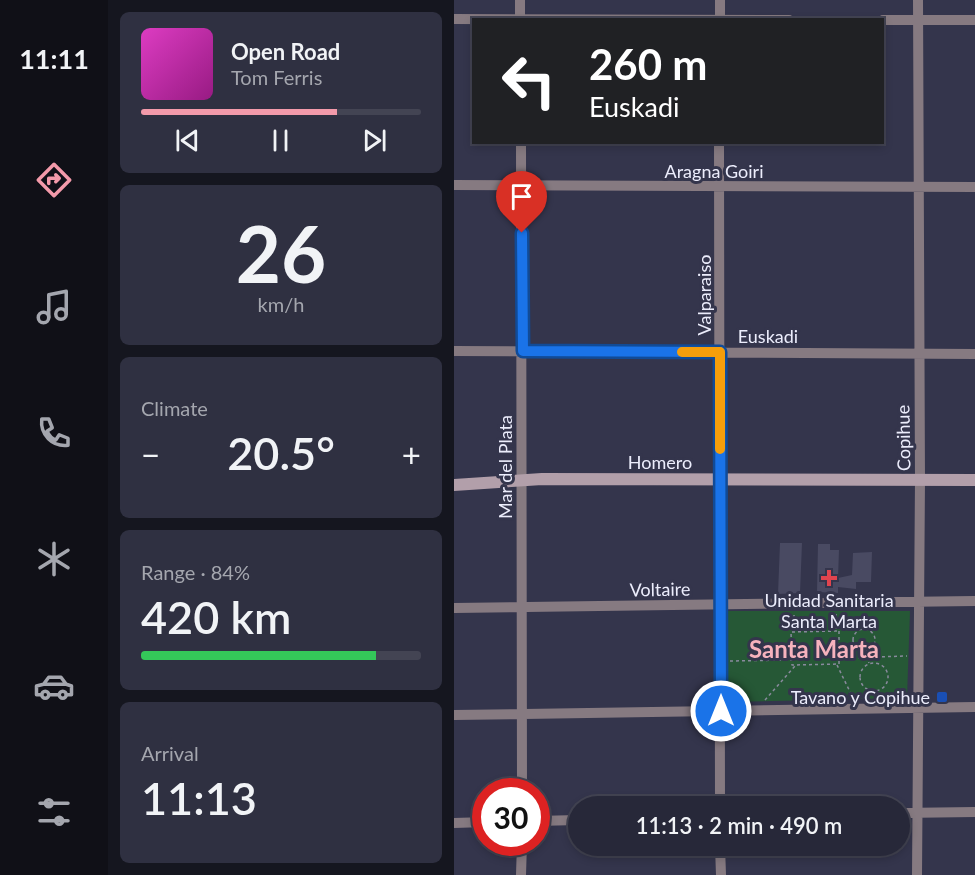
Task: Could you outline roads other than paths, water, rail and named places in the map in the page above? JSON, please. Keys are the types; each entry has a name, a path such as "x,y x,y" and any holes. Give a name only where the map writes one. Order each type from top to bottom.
{"main road":[{"name":"Homero","path":"454,485 521,479 974,480"}],"street":[{"path":"520,0 520,18"},
{"path":"720,0 720,18"},
{"name":"Copihue","path":"917,875 920,480 918,0"},
{"path":"454,19 472,19"},
{"path":"884,20 974,20"},
{"name":"Mar del Plata","path":"521,144 523,778"},
{"name":"Valparaiso","path":"719,144 720,796"},
{"name":"Aragna Goiri","path":"454,185 719,188 974,187"},
{"name":"Euskadi","path":"454,351 974,354"},
{"name":"Voltaire","path":"454,608 974,601"},
{"path":"454,715 974,707"},
{"path":"910,813 974,812"},
{"path":"550,821 568,820"},
{"path":"454,823 472,822"},
{"path":"521,875 522,856"},
{"path":"720,856 721,875"}],"place":[{"name":"Unidad Sanitaria Santa Marta","path":"829,578"},
{"name":"Tavano y Copihue","path":"942,697"}],"district":[{"name":"Santa Marta","path":"814,648"}]}
